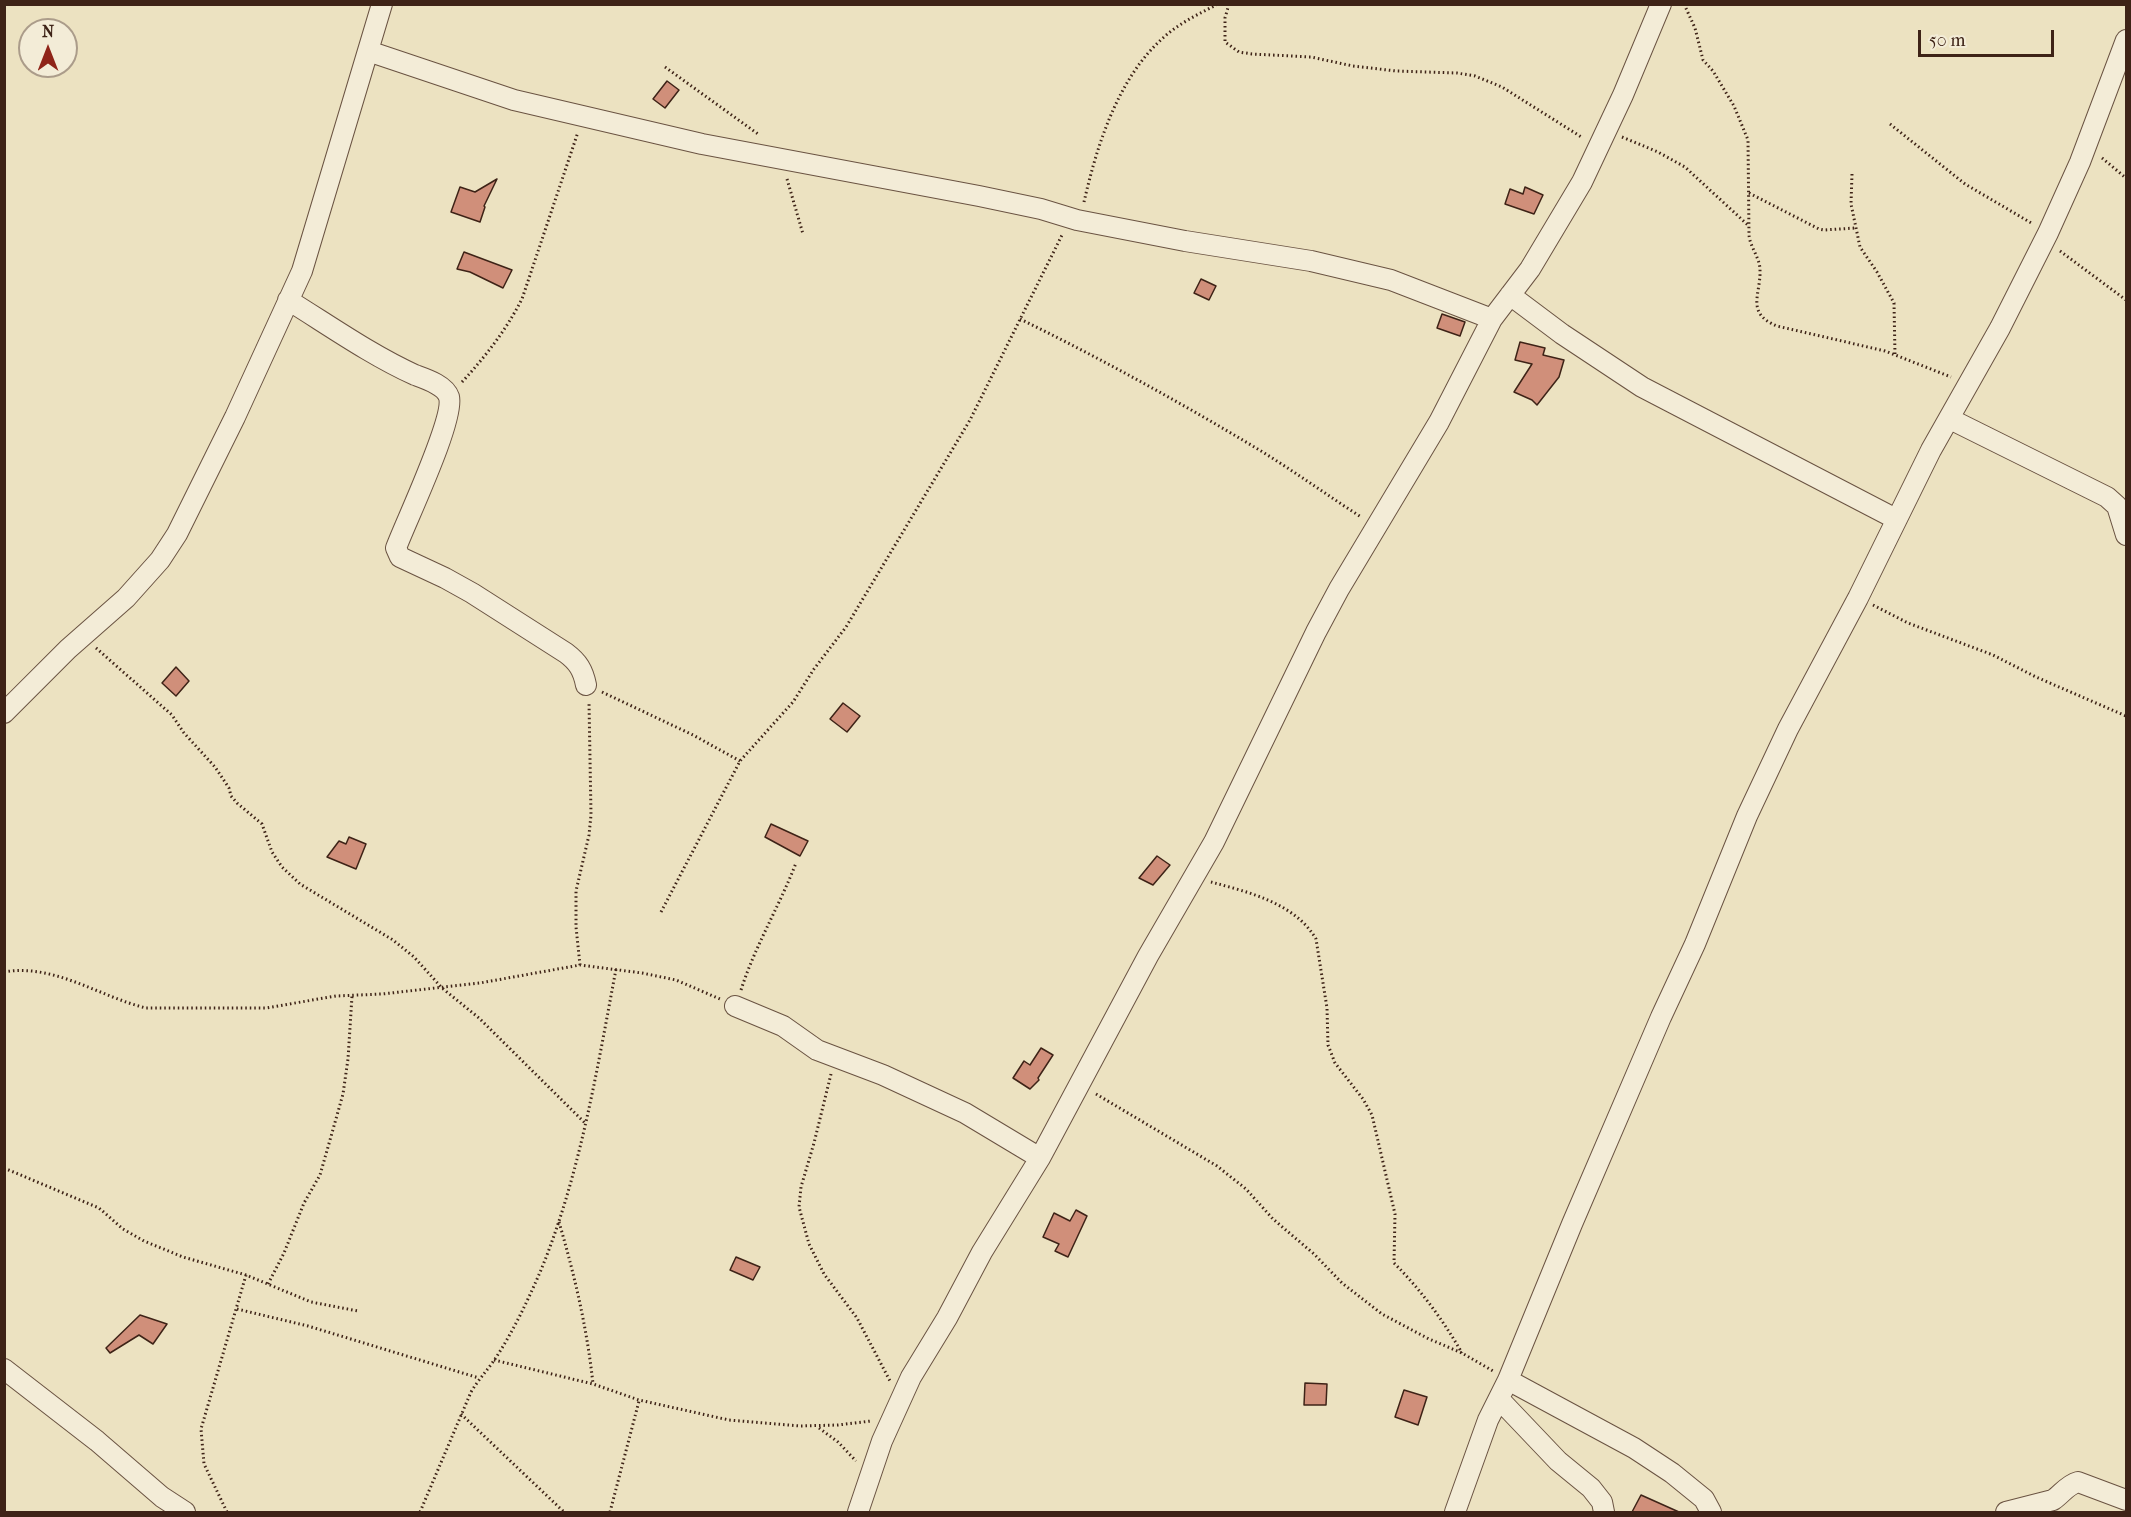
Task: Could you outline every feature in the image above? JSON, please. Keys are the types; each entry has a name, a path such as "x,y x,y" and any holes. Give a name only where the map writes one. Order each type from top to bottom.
{"street":[{"path":"4,713 83,636 126,598 160,560 177,534 235,417 302,271 382,4"},
{"path":"858,1512 868,1488 876,1457 900,1398 947,1318 982,1252 1040,1158 1078,1084 1192,877 1214,842 1316,632 1439,422 1492,319 1530,269 1582,182 1661,4"},
{"path":"1455,1512 1488,1420 1508,1380 1630,1088 1695,944 1747,816 1788,729 1858,598 1896,519 2046,236 2086,146 2127,40"},
{"path":"368,51 514,100 702,144 979,196 1041,209 1074,220 1311,261 1391,280 1492,319"},
{"path":"1510,295 1562,334 1642,387 1896,519"},
{"path":"288,300 372,352 434,383 448,396 447,420 407,519 396,553 472,592 566,653 577,661 583,671 586,685"},
{"path":"1950,419 2107,496 2117,506 2127,535"},
{"path":"735,1006 783,1026 817,1050 883,1075 965,1113 1040,1158"},
{"path":"4,1369 98,1441 162,1497 185,1512"},
{"path":"1508,1380 1634,1448 1672,1473 1704,1499 1711,1512"},
{"path":"1499,1398 1558,1461 1591,1488 1602,1502 1604,1512"},
{"path":"2006,1512 2053,1500 2068,1486 2078,1482 2127,1500"}],"path":[{"path":"661,912 740,761 793,702 814,669 846,627 969,420 1074,220 1109,122 1140,63 1163,37 1190,18 1218,4"},
{"path":"1229,4 1225,18 1225,42 1239,52 1311,57 1353,66 1396,71 1457,73 1475,76 1502,87 1602,139 1658,152 1685,167 1749,226"},
{"path":"1684,4 1695,28 1703,60 1713,71 1734,106 1748,140 1750,243 1761,270 1756,305 1766,322 1895,355 1969,384"},
{"path":"665,67 761,136"},
{"path":"448,396 482,361 510,321 522,299 583,116"},
{"path":"1890,124 1965,184 2046,236 2127,300"},
{"path":"2086,146 2127,178"},
{"path":"781,159 803,234"},
{"path":"1852,174 1851,204 1860,247 1894,303 1895,355"},
{"path":"1749,193 1819,229 1856,228"},
{"path":"1020,319 1079,348 1244,441 1377,528"},
{"path":"1858,598 1908,623 1993,655 2036,677 2127,716"},
{"path":"83,636 172,715 184,733 214,767 229,788 231,796 262,824 272,852 282,867 300,884 393,940 414,957 442,988 479,1017 585,1123"},
{"path":"586,685 693,735 740,761"},
{"path":"580,965 576,927 576,891 589,835 591,815 590,725 586,685"},
{"path":"4,972 25,970 45,972 131,1005 146,1008 266,1008 336,996 480,984 580,965 676,980 735,1006 749,966 783,897 796,863"},
{"path":"1192,877 1265,899 1294,915 1311,930 1316,939 1327,1008 1328,1045 1335,1063 1363,1099 1372,1115 1395,1214 1394,1263 1426,1297 1462,1353"},
{"path":"420,1512 461,1413 479,1378 494,1360 541,1270 568,1193 585,1123 616,969"},
{"path":"268,1284 284,1253 304,1203 320,1175 343,1094 348,1059 352,995"},
{"path":"835,1058 801,1187 799,1207 808,1244 824,1274 857,1318 900,1398"},
{"path":"1078,1084 1117,1104 1217,1166 1246,1189 1273,1219 1314,1254 1342,1283 1382,1314 1429,1339 1462,1353 1508,1380"},
{"path":"4,1168 99,1208 123,1229 144,1241 183,1257 246,1275 311,1302 358,1311"},
{"path":"559,1220 578,1288 588,1337 593,1384"},
{"path":"227,1512 204,1464 201,1429 246,1275"},
{"path":"237,1309 308,1326 479,1378"},
{"path":"494,1360 593,1384 639,1400 729,1420 817,1426 892,1418"},
{"path":"610,1512 639,1400"},
{"path":"461,1413 564,1512"},
{"path":"817,1426 853,1456 868,1488"}],"building":[{"path":"667,81 679,90 665,108 653,99"},
{"path":"497,179 484,206 480,222 451,212 460,187 475,192"},
{"path":"1525,187 1543,195 1534,214 1505,204 1510,189 1523,194"},
{"path":"464,252 512,270 503,288 470,272 457,269"},
{"path":"1201,279 1216,286 1209,300 1194,293"},
{"path":"1442,314 1465,322 1460,336 1437,328"},
{"path":"1520,342 1545,348 1543,355 1564,360 1559,377 1537,405 1532,400 1514,392 1532,364 1515,360"},
{"path":"176,667 189,681 176,696 162,683"},
{"path":"843,703 860,716 847,732 830,719"},
{"path":"771,824 808,841 800,856 765,837"},
{"path":"349,837 366,844 356,869 327,857 339,841 346,844"},
{"path":"1157,856 1170,865 1153,885 1139,878"},
{"path":"1041,1048 1053,1055 1038,1078 1039,1080 1030,1089 1013,1078 1024,1061 1030,1065"},
{"path":"1076,1210 1087,1216 1068,1257 1055,1251 1059,1244 1043,1237 1054,1213 1070,1221"},
{"path":"736,1257 760,1267 753,1280 730,1270"},
{"path":"140,1315 167,1324 153,1344 139,1335 110,1353 106,1348"},
{"path":"1305,1383 1327,1384 1326,1405 1304,1405"},
{"path":"1404,1390 1427,1397 1418,1425 1395,1417"},
{"path":"1641,1495 1679,1512 1632,1512"}]}
